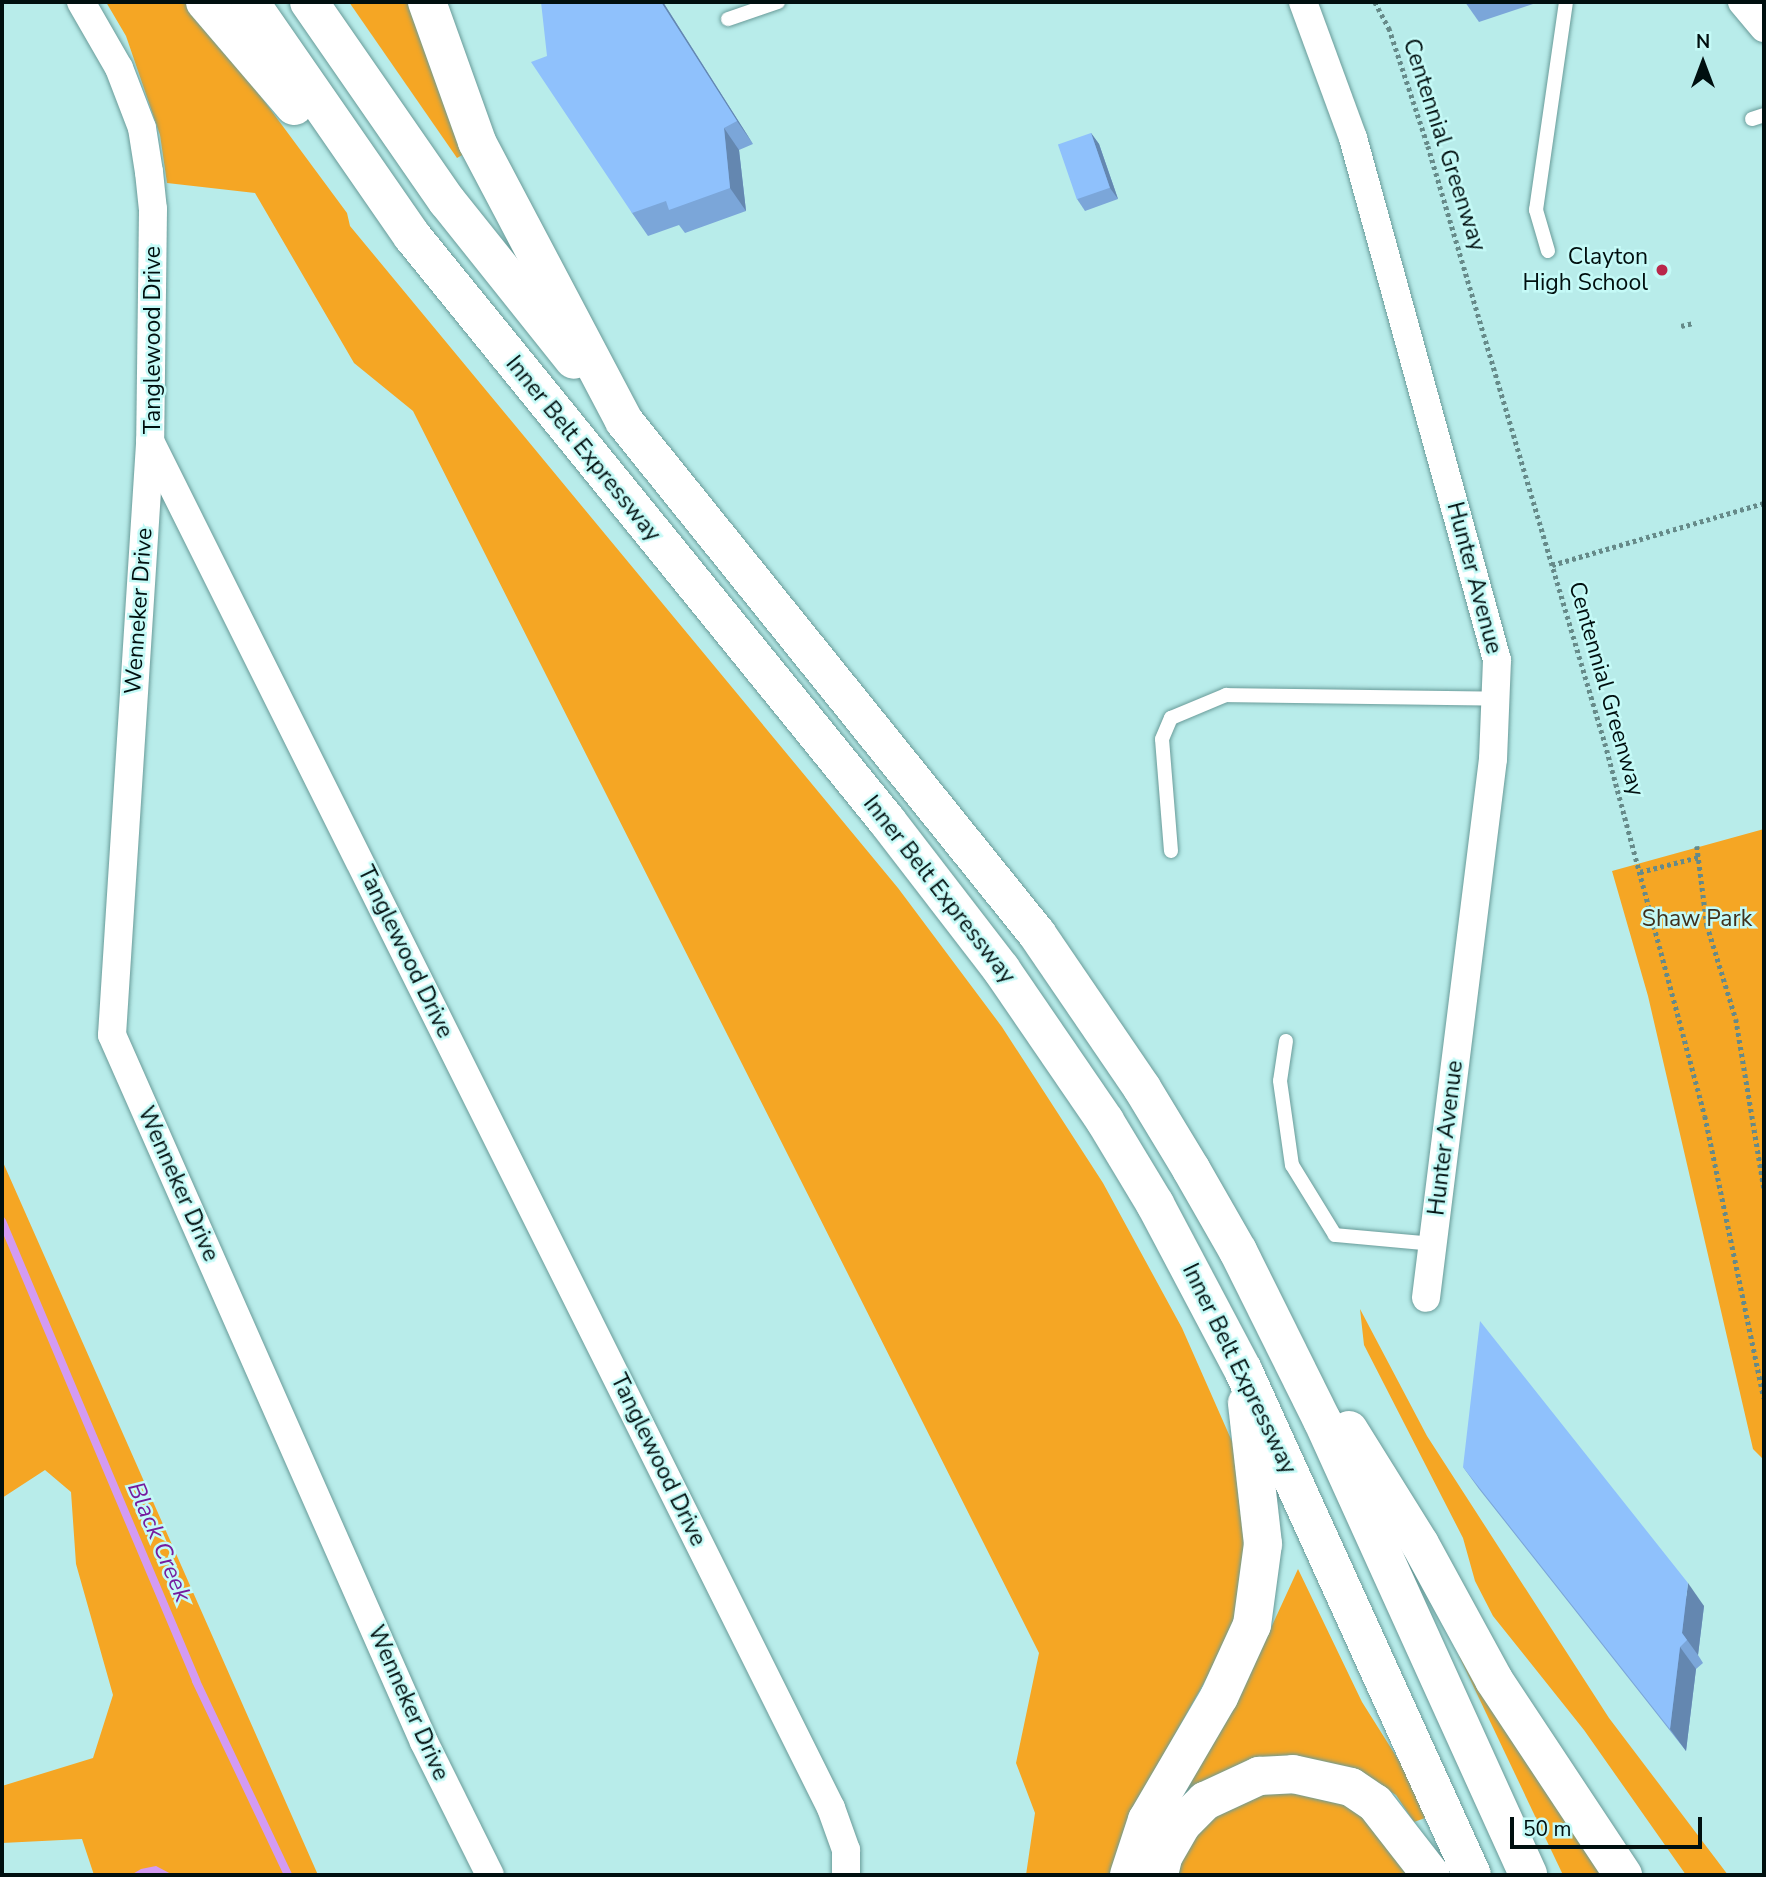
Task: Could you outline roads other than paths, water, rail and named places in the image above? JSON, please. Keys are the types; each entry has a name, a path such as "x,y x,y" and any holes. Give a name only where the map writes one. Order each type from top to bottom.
{"highway":[{"path":"205,2 223,28 412,236"},
{"name":"Inner Belt Expressway","path":"250,2 412,236 1001,969 1148,1192 1243,1370 1472,1875"},
{"path":"309,2 447,201 1037,934 1142,1088 1238,1251 1420,1544 1494,1680 1623,1875"},
{"path":"427,2 477,142 624,421"},
{"path":"1238,1251 1362,1507 1528,1875"},
{"path":"1129,1875 1147,1820 1234,1666 1257,1599 1263,1544 1243,1370"},
{"path":"1159,1875 1163,1857 1182,1825 1205,1801 1233,1785 1259,1776 1293,1774 1351,1787 1375,1803 1431,1875"}],"street":[{"name":"Tanglewood Drive","path":"81,2 118,68 142,128 149,172 153,209 150,441 831,1808 846,1850 846,1875"},
{"name":"Hunter Avenue","path":"1303,2 1353,138 1497,660 1493,759 1426,1298"},
{"path":"1742,2 1764,29"},
{"name":"Wenneker Drive","path":"150,441 112,1035 425,1742 490,1875"}],"lane":[{"path":"728,19 778,2"},
{"path":"1548,251 1536,210 1566,2"},
{"path":"1171,852 1162,739 1171,718 1226,695 1496,699"},
{"path":"1286,1041 1280,1081 1292,1165 1335,1235 1433,1244"}],"waterway":[{"name":"Black Creek","path":"2,1221 196,1681 288,1875"}],"place":[{"name":"Clayton High School","path":"1662,270"}],"park label":[{"name":"Shaw Park","path":"1697,919"}]}
